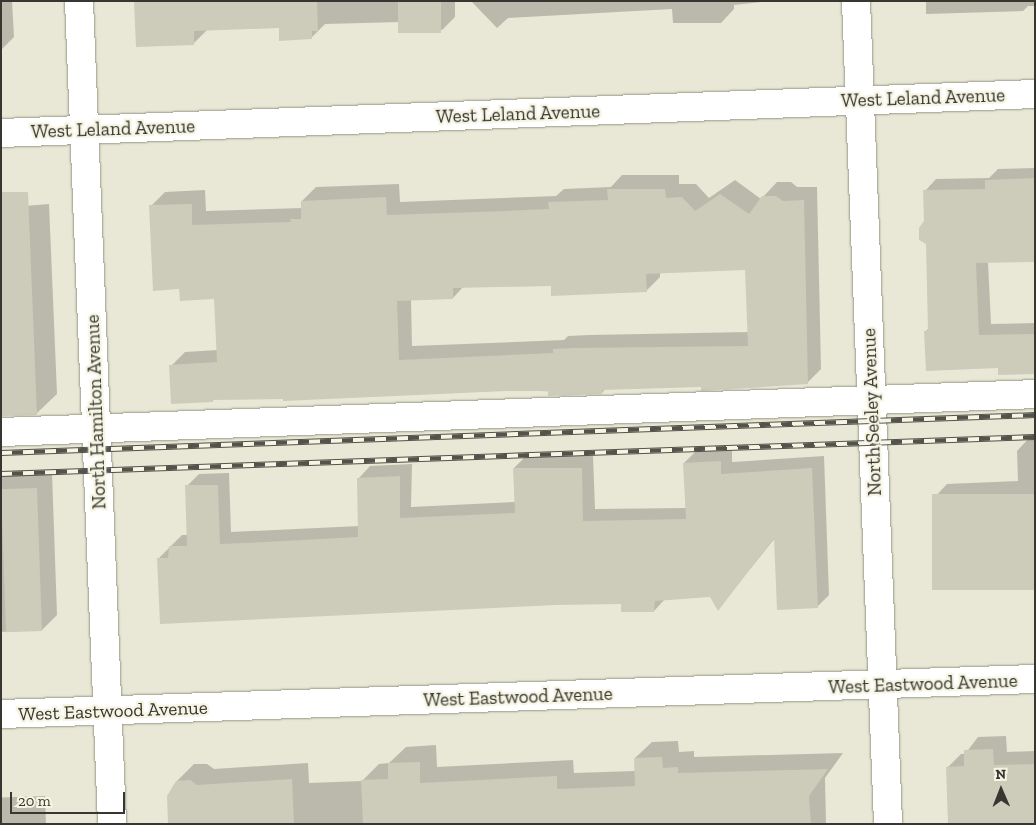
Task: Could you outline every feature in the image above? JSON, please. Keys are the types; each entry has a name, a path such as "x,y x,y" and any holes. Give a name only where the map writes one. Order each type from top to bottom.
{"street":[{"name":"North Hamilton Avenue","path":"79,1 112,824"},
{"name":"North Seeley Avenue","path":"856,1 888,824"},
{"name":"West Leland Avenue","path":"1,133 1035,94"},
{"path":"1,432 1035,394"},
{"name":"West Eastwood Avenue","path":"1,714 1035,679"}],"building":[{"path":"134,1 317,1 318,31 312,31 312,39 279,41 279,28 194,31 194,45 136,47"},
{"path":"398,1 441,1 441,33 398,33"},
{"path":"1035,178 1035,262 976,263 979,335 1034,334 1035,374 998,375 998,368 926,371 924,331 928,331 926,244 919,240 919,228 924,221 923,190 985,189 985,180"},
{"path":"607,189 665,189 666,198 682,197 695,211 720,194 749,214 762,196 776,196 783,201 804,200 808,384 701,391 701,387 602,390 602,394 548,396 548,391 507,391 283,401 283,399 213,400 213,402 171,404 169,365 217,362 214,299 180,301 179,289 153,291 149,205 192,204 192,225 291,222 290,219 301,219 301,201 386,197 387,215 549,209 548,202 608,200","holes":["745,270 748,346 574,348 553,349 553,353 399,360 397,301 453,299 453,288 551,286 551,296 647,292 646,274"]},
{"path":"1,192 28,192 37,415 1,416"},
{"path":"721,461 721,474 812,468 818,608 777,610 774,538 718,611 710,597 655,601 654,612 621,612 621,604 556,605 160,624 157,558 168,558 169,546 187,546 185,485 218,485 220,544 265,542 358,537 357,478 400,476 400,518 515,513 513,468 582,468 583,521 686,519 683,463"},
{"path":"37,488 42,631 6,632 1,489"},
{"path":"932,494 1035,494 1035,590 932,590"},
{"path":"993,749 994,765 1035,764 1035,824 948,824 946,767 964,766 964,750"},
{"path":"662,757 663,768 678,767 678,773 828,769 809,796 811,824 363,824 361,780 388,779 388,763 420,762 420,783 557,776 557,789 635,786 634,758"},
{"path":"292,779 294,824 168,824 167,796 176,781 190,780 197,785"}],"railway":[{"path":"1,453 1035,415"},
{"path":"1,474 1035,437"}]}
